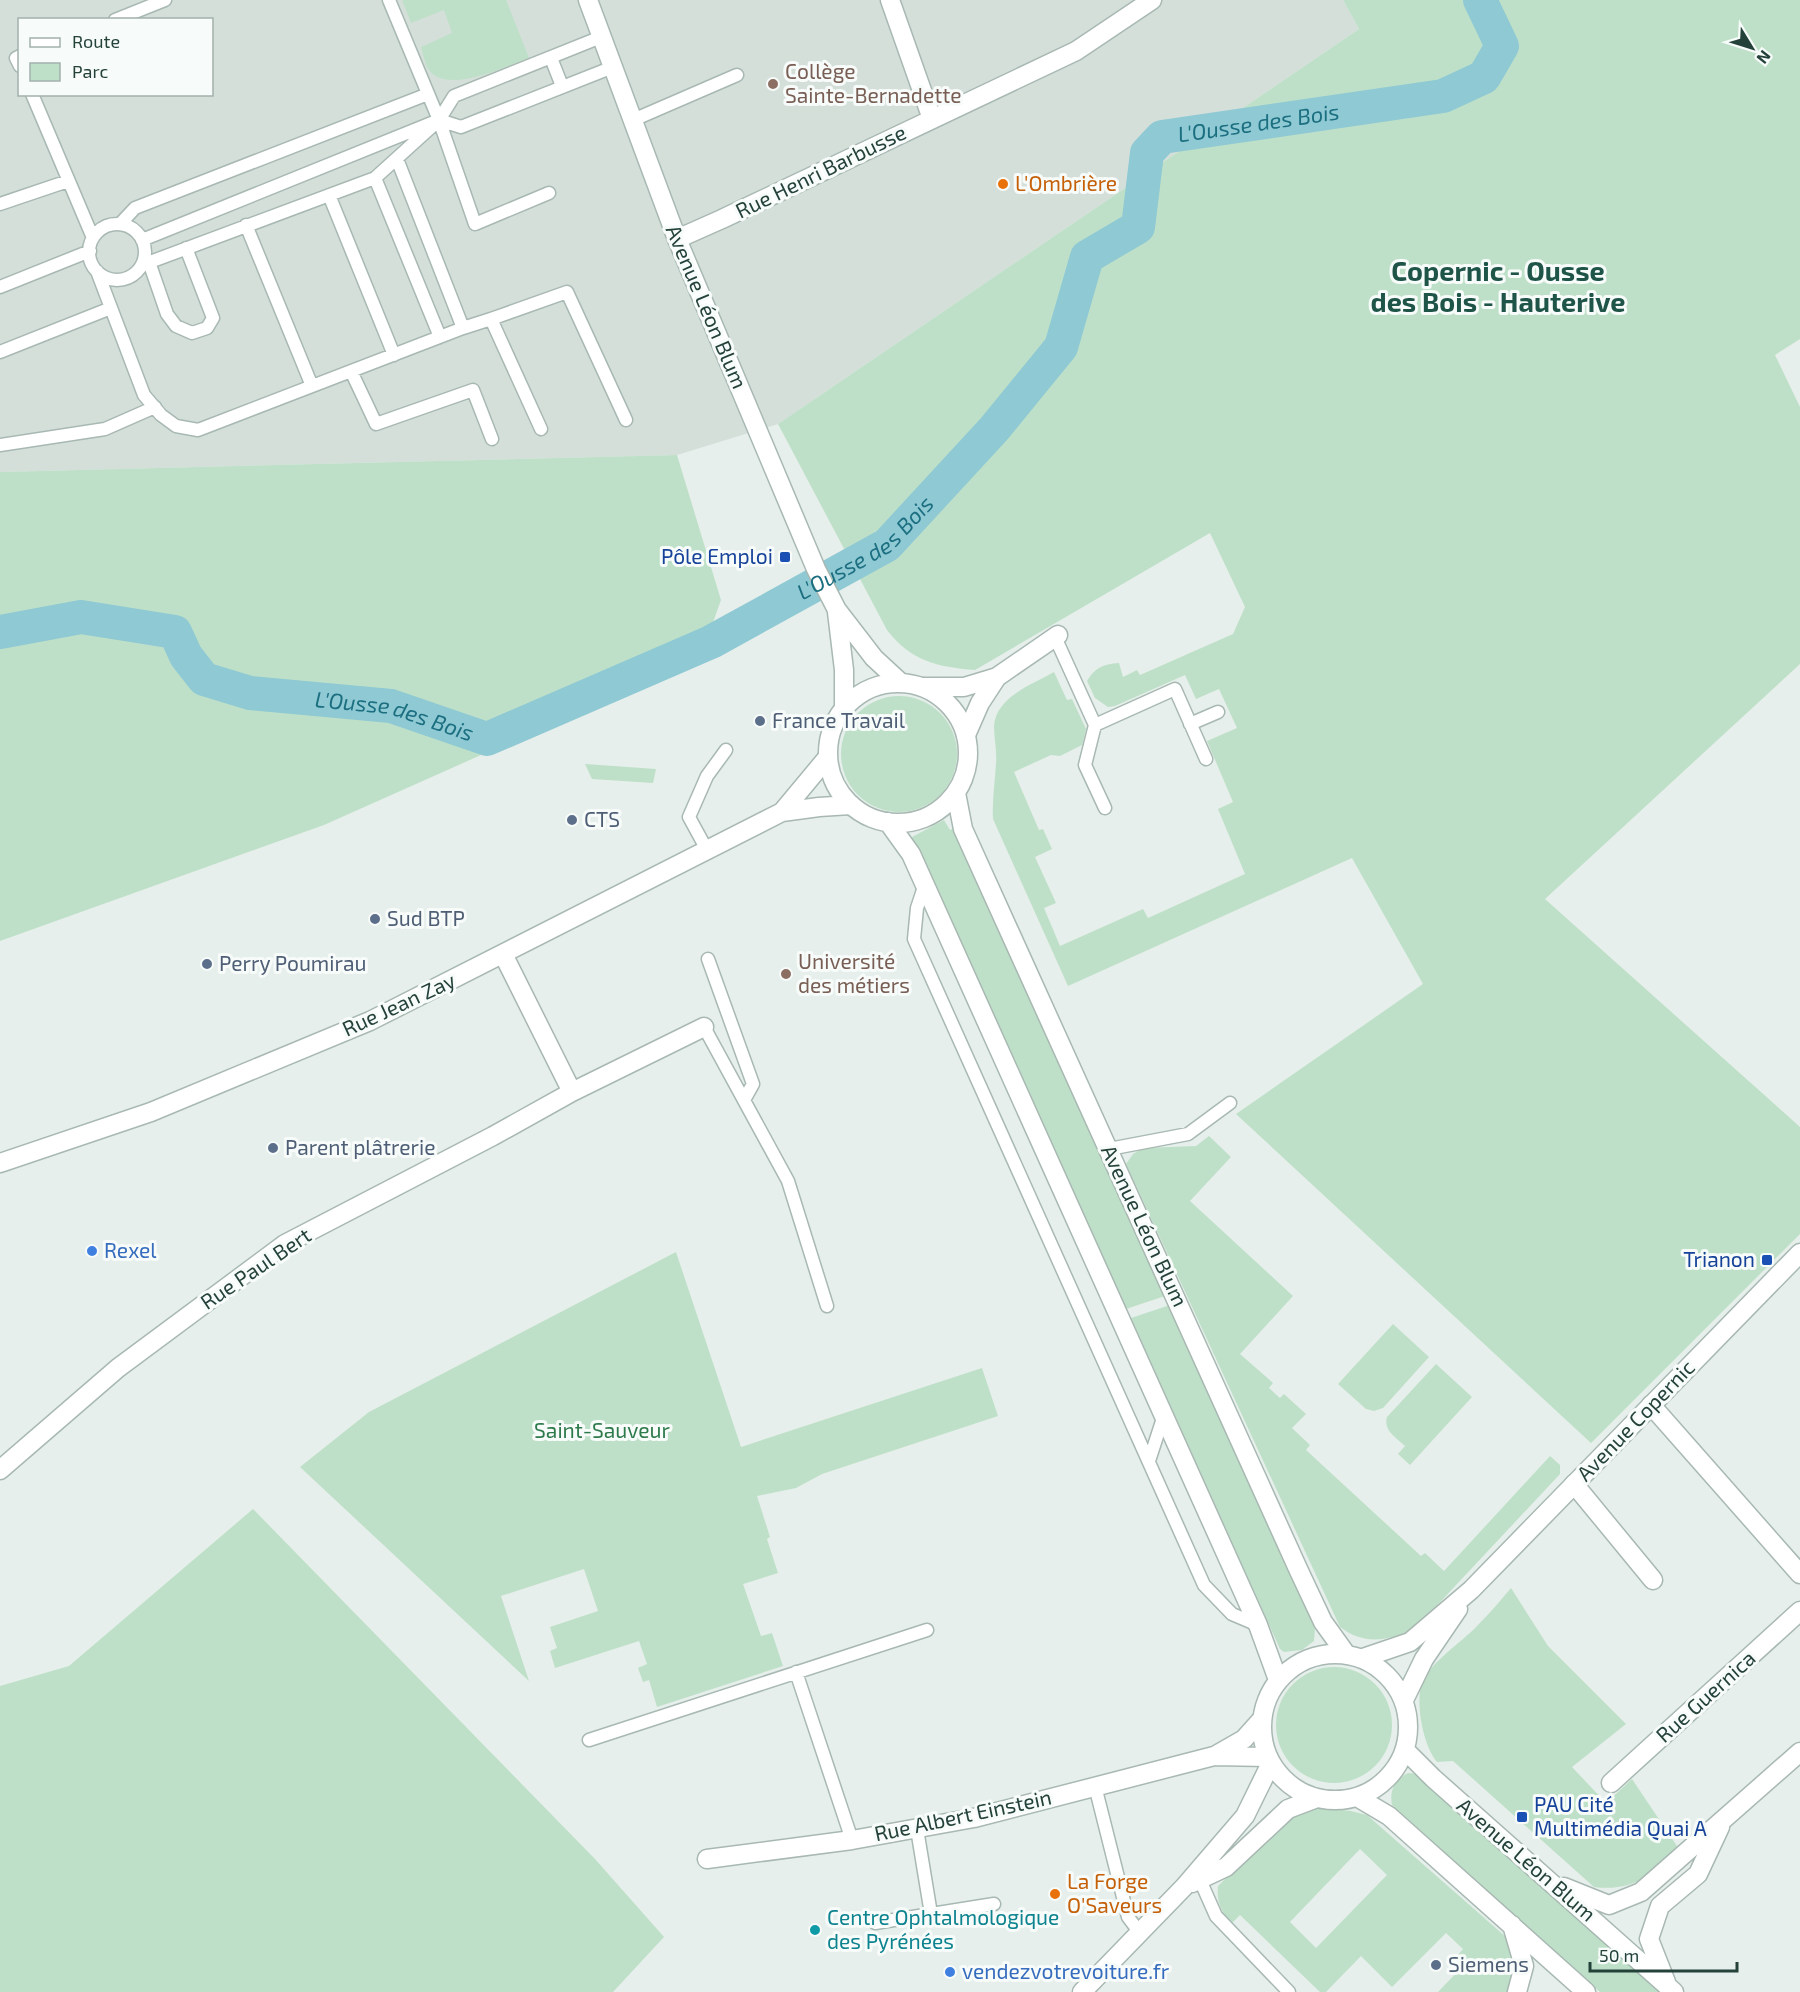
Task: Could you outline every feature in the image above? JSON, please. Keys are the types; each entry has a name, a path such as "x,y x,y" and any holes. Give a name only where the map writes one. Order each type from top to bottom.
{"street":[{"name":"Avenue Léon Blum","path":"588,0 677,239 816,569 833,603 874,658 900,682"},
{"path":"890,0 932,119"},
{"name":"Rue Henri Barbusse","path":"677,239 1076,51 1152,0"},
{"name":"Avenue Léon Blum","path":"833,603 844,670 844,708"},
{"path":"923,687 942,698 957,714 966,735 968,755 964,774 956,793 942,807 926,817 907,823 888,822 869,817 851,805 839,792 831,775 827,758 831,731 844,708 860,693 879,685 900,682 923,687 964,687 997,677 1057,636"},
{"path":"966,735 980,703 997,677"},
{"name":"Rue Jean Zay","path":"782,812 827,758"},
{"name":"Avenue Léon Blum","path":"956,793 963,829 1323,1622 1355,1656"},
{"name":"Rue Jean Zay","path":"0,1163 151,1112 370,1021 782,812 851,805"},
{"path":"888,822 911,854 925,884 1258,1625 1278,1680"},
{"path":"503,954 572,1092"},
{"name":"Rue Paul Bert","path":"0,1470 118,1368 285,1244 493,1136 572,1092 704,1027"},
{"name":"Avenue Copernic","path":"1355,1656 1410,1642 1472,1590 1800,1253"},
{"path":"1651,1405 1800,1574"},
{"path":"1574,1484 1653,1580"},
{"name":"Avenue Copernic","path":"1404,1700 1424,1659 1472,1590"},
{"name":"Rue Guernica","path":"1611,1783 1800,1611"},
{"path":"1321,1654 1355,1656 1381,1668 1395,1683 1404,1700 1409,1725 1405,1750 1394,1770 1378,1786 1357,1797 1337,1800 1317,1798 1298,1791 1283,1779 1270,1760 1263,1739 1262,1719 1267,1698 1278,1680 1298,1663 1321,1654"},
{"name":"Rue Albert Einstein","path":"707,1859 852,1840 974,1818 1214,1756 1244,1739 1262,1719"},
{"name":"Avenue Léon Blum","path":"1405,1750 1671,1989"},
{"path":"1551,1881 1609,1905 1641,1892 1800,1752"},
{"name":"Rue Albert Einstein","path":"1214,1756 1270,1760"},
{"path":"1082,1992 1192,1883 1245,1816 1270,1760"},
{"path":"1357,1797 1389,1816 1586,1992"},
{"path":"1192,1883 1226,1867 1287,1809 1317,1798"},
{"path":"1671,1989 1649,1939 1660,1906 1698,1874 1724,1820"},
{"path":"1512,1925 1524,1966 1517,1992"}],"lane":[{"path":"120,18 165,0"},
{"path":"389,0 439,120 475,224 549,193"},
{"path":"186,248 213,318 207,328 192,333 176,326 167,314 146,263 142,240 135,230 127,225 108,226 93,238 90,251 92,264 97,271 104,277 121,280 137,272 146,263 246,225 375,178 439,120 454,96 601,37"},
{"path":"551,58 562,86"},
{"path":"142,240 439,120 461,127 613,67"},
{"path":"633,120 738,75"},
{"path":"120,224 135,208 428,94"},
{"path":"33,96 93,238"},
{"path":"397,159 462,328"},
{"path":"375,178 440,337"},
{"path":"0,204 68,181"},
{"path":"329,195 394,355"},
{"path":"246,225 312,386"},
{"path":"0,287 90,251"},
{"path":"97,271 144,395 176,426 198,430 462,328 567,292 626,420"},
{"path":"0,352 111,308"},
{"path":"491,319 541,429"},
{"path":"351,371 376,424 473,390 492,438"},
{"path":"0,445 105,429 155,407"},
{"path":"1057,636 1095,725 1085,765 1105,808"},
{"path":"1095,725 1175,689 1206,759"},
{"path":"1190,724 1218,712"},
{"path":"707,850 689,817 707,776 726,750"},
{"path":"925,884 917,908 914,939 1204,1585 1232,1614 1258,1625"},
{"path":"708,959 753,1084 744,1100"},
{"path":"704,1027 788,1180 827,1306"},
{"path":"1109,1149 1188,1134 1230,1103"},
{"path":"1149,1461 1164,1415"},
{"path":"589,1740 927,1630"},
{"path":"796,1672 852,1840"},
{"path":"1095,1786 1128,1917 1140,1933"},
{"path":"917,1828 931,1914"},
{"path":"1192,1883 1216,1916 1289,1992"},
{"path":"875,1923 994,1904"}],"shaded area":[{"path":"0,0 1343,0 1359,29 778,424 677,455 0,472"}],"green space":[{"path":"402,0 506,0 529,58 478,76 449,80 438,77 429,70 421,47 452,33 444,10 411,23"},
{"path":"1343,0 1800,0 1800,339 1775,355 1800,407 1800,664 1545,899 1800,1127 1800,1234 1591,1443 1236,1114 1423,984 1352,858 1068,986 993,819 996,716 1008,699 1054,672 1067,700 1072,699 1086,729 1082,745 1060,756 1051,755 1014,772 1039,830 1043,829 1052,849 1035,857 1056,903 1044,908 1060,946 1143,909 1148,918 1245,874 1218,809 1233,802 1207,741 1237,728 1219,689 1196,699 1185,675 1108,707 1095,698 1087,681 1096,670 1119,663 1123,677 1137,670 1140,675 1233,634 1245,607 1210,533 975,670 937,664 906,649 887,630 778,424 1359,29"},
{"path":"677,455 721,600 712,625 665,673 324,825 0,941 0,472"},
{"path":"899,696 921,700 940,713 953,732 957,754 953,776 940,795 921,808 899,812 877,808 858,795 845,776 841,754 845,732 858,713 877,700"},
{"path":"585,764 656,769 653,783 592,779"},
{"path":"944,820 950,830 955,828 1168,1295 1126,1309 912,837"},
{"path":"1209,1136 1231,1157 1190,1201 1293,1296 1240,1354 1273,1383 1269,1388 1280,1398 1284,1394 1306,1414 1292,1428 1310,1445 1306,1450 1421,1556 1425,1553 1444,1571 1550,1456 1560,1465 1560,1474 1414,1630 1385,1638 1367,1639 1349,1633 1340,1627 1126,1164 1133,1154 1143,1148 1196,1146"},
{"name":"Saint-Sauveur","path":"676,1252 741,1447 982,1368 998,1416 822,1474 796,1488 757,1496 778,1573 743,1584 761,1636 772,1633 783,1666 657,1707 649,1680 643,1682 638,1668 647,1664 639,1641 555,1668 550,1651 557,1648 550,1627 598,1611 584,1569 501,1596 529,1681 300,1467 369,1412"},
{"path":"1170,1305 1315,1629 1314,1641 1302,1650 1284,1652 1280,1649 1131,1318"},
{"path":"1393,1324 1429,1357 1383,1408 1374,1411 1366,1409 1338,1384"},
{"path":"1436,1364 1472,1397 1410,1465 1398,1454 1405,1446 1389,1430 1387,1417"},
{"path":"253,1509 595,1859 664,1937 613,1992 0,1992 0,1686 69,1666"},
{"path":"1511,1588 1548,1646 1626,1724 1572,1767 1606,1803 1632,1779 1681,1852 1641,1880 1620,1887 1594,1887 1453,1761 1437,1762 1432,1755 1424,1735 1420,1712 1422,1682 1432,1667 1477,1626"},
{"path":"1334,1667 1356,1672 1375,1684 1387,1703 1392,1725 1387,1747 1375,1766 1356,1778 1334,1783 1312,1778 1293,1766 1281,1747 1276,1725 1281,1703 1293,1684 1312,1672"},
{"path":"1408,1773 1420,1774 1660,1992 1600,1992 1392,1805 1391,1795 1394,1786"},
{"path":"1319,1807 1367,1815 1506,1937 1517,1965 1511,1992 1438,1992 1461,1968 1453,1961 1463,1949 1446,1933 1392,1987 1361,1956 1326,1992 1320,1992 1240,1915 1231,1924 1220,1907 1218,1886 1293,1812","holes":["1360,1849 1387,1875 1316,1948 1290,1922"]}],"waterway":[{"name":"L'Ousse des Bois","path":"0,632 81,617 175,632 186,656 204,679 250,693 391,706 487,739 711,642 887,545 994,429 1061,347 1087,257 1138,227 1147,153 1162,137 1443,96 1484,77 1502,46 1480,0"}],"place":[{"name":"Collège Sainte-Bernadette","path":"773,84"},
{"name":"L'Ombrière","path":"1003,184"},
{"name":"Pôle Emploi","path":"785,557"},
{"name":"France Travail","path":"760,721"},
{"name":"CTS","path":"572,820"},
{"name":"Sud BTP","path":"375,919"},
{"name":"Perry Poumirau","path":"207,964"},
{"name":"Université des métiers","path":"786,974"},
{"name":"Parent plâtrerie","path":"273,1148"},
{"name":"Rexel","path":"92,1251"},
{"name":"Trianon","path":"1767,1260"},
{"name":"PAU Cité Multimédia Quai A","path":"1522,1817"},
{"name":"La Forge O'Saveurs","path":"1055,1894"},
{"name":"Centre Ophtalmologique des Pyrénées","path":"815,1930"},
{"name":"Siemens","path":"1436,1965"},
{"name":"vendezvotrevoiture.fr","path":"950,1972"}],"district":[{"name":"Copernic - Ousse des Bois - Hauterive","path":"1498,288"}]}
